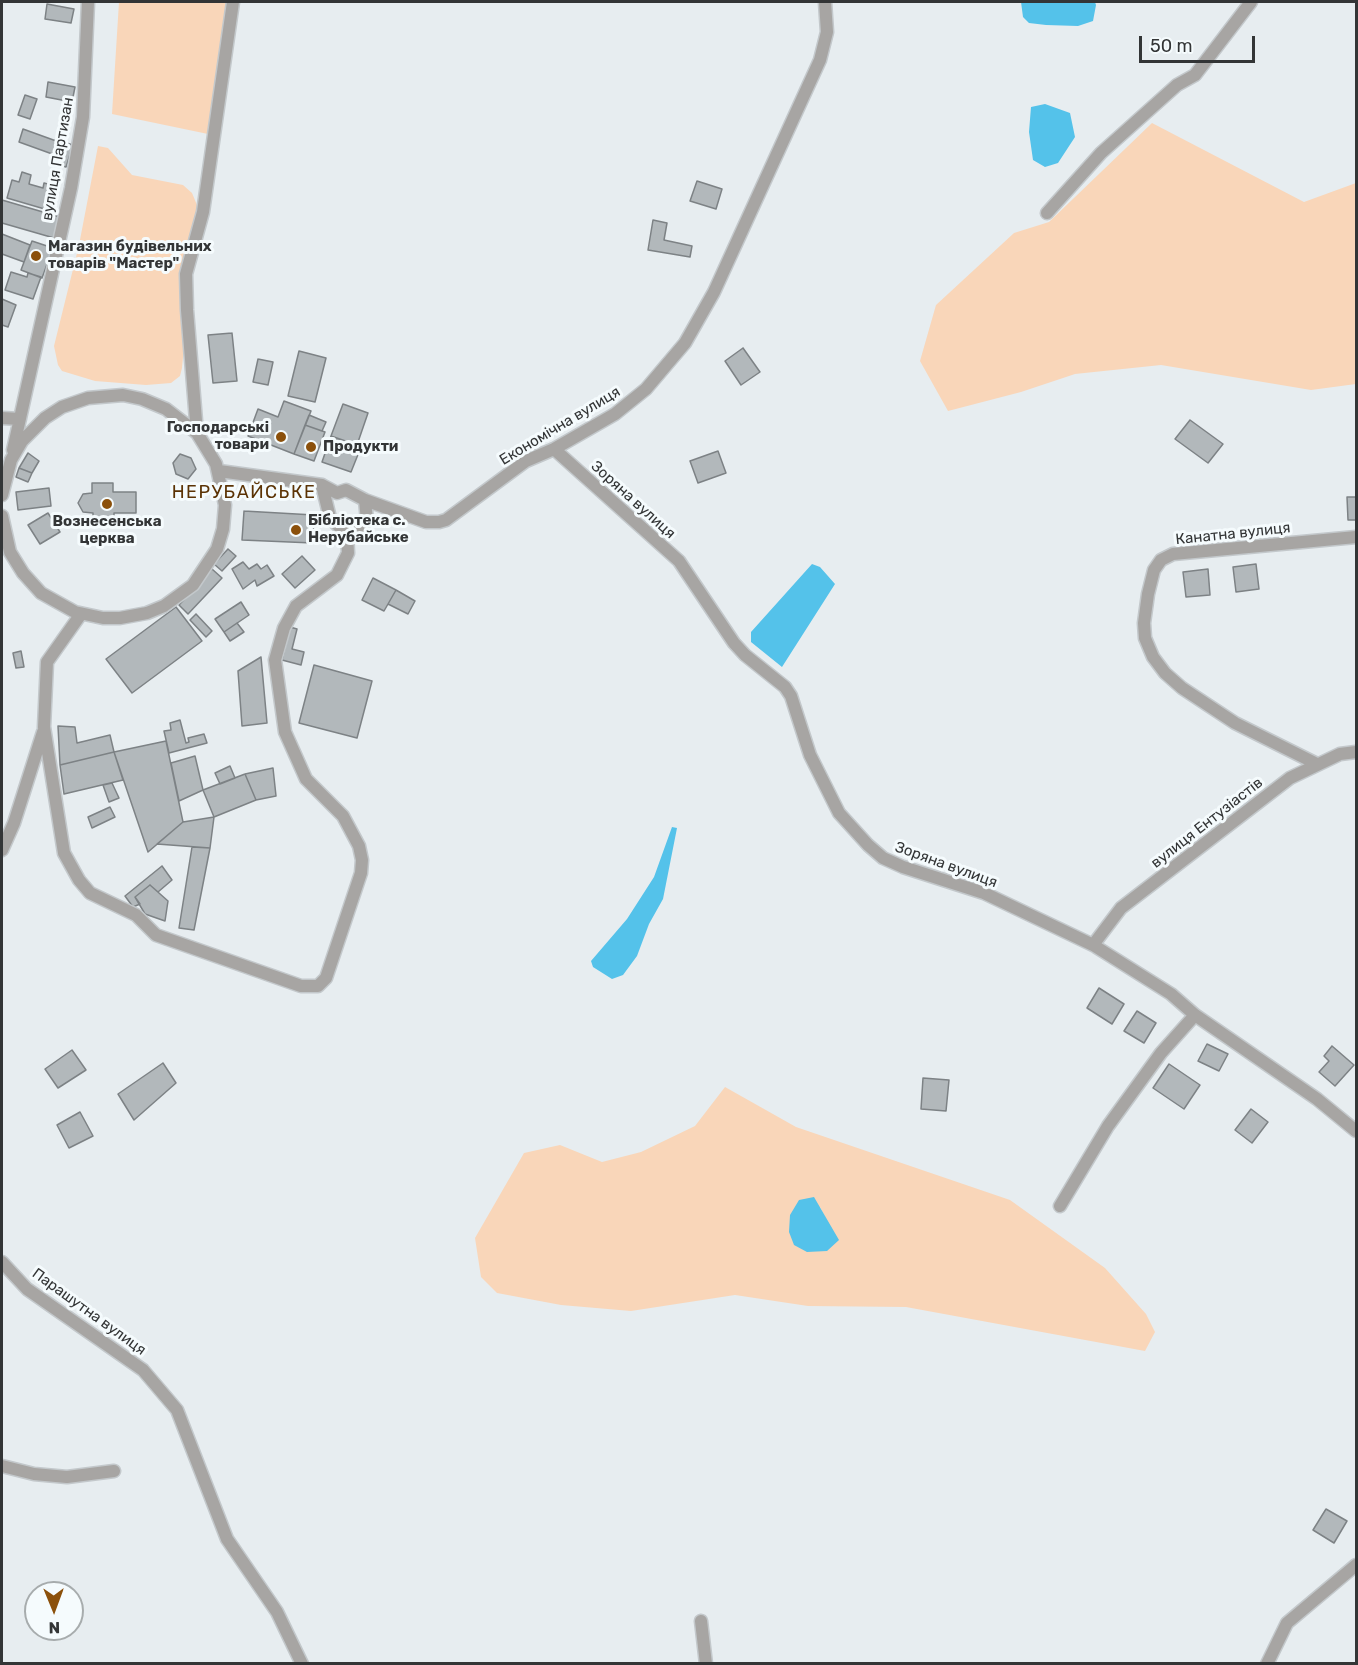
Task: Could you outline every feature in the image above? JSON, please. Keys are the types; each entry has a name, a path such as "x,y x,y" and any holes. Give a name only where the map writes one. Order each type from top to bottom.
{"street":[{"name":"вулиця Партизан","path":"2,495 81,127 88,2"},
{"path":"197,433 186,310 186,274 203,212 233,2"},
{"name":"Економічна вулиця","path":"219,471 322,485 337,493 346,490 365,500 426,522 440,522 446,520 526,461 554,449 615,414 646,389 685,342 714,292 820,60 827,32 825,2"},
{"path":"1047,213 1101,153 1177,85 1196,75 1251,2"},
{"path":"2,516 7,543 23,573 41,593 59,605 81,614 120,618 147,613 175,600 193,585 210,563 223,528 225,506 219,471 213,456 197,433 176,414 154,403 123,395 99,396 74,402 45,418 22,441 11,460"},
{"path":"2,418 20,419"},
{"name":"Зоряна вулиця","path":"554,449 679,561 734,643 745,656 785,687 791,696 810,755 839,813 883,858 903,867 984,893 1093,945 1171,994 1195,1015 1317,1099 1356,1131"},
{"path":"81,614 47,662 45,727 64,853 79,880 90,893 136,915 156,935 301,986 318,986 326,978 361,873 362,860 359,846 343,816 306,779 285,732 275,660 284,628 296,606 337,575 348,553 347,534 330,518 328,502 322,485"},
{"path":"328,502 337,493"},
{"path":"347,534 360,528 367,521 365,500"},
{"name":"Канатна вулиця","path":"1317,764 1236,723 1182,688 1166,673 1153,657 1145,638 1148,594 1154,570 1161,560 1173,554 1356,537"},
{"path":"2,850 14,823 45,727"},
{"name":"вулиця Ентузіастів","path":"1093,945 1121,908 1290,778 1340,754 1356,752"},
{"path":"1060,1206 1108,1126 1161,1053 1195,1015"},
{"name":"Парашутна вулиця","path":"2,1262 27,1289 143,1370 177,1410 227,1539 277,1612 302,1664"},
{"path":"2,1466 34,1474 67,1477 114,1471"},
{"path":"1267,1664 1287,1623 1356,1565"},
{"path":"701,1621 706,1664"}],"shaded area":[{"path":"119,2 227,2 208,134 112,114"},
{"path":"1152,123 1304,202 1356,183 1356,384 1311,390 1161,365 1075,374 1021,392 948,411 920,361 936,305 1014,233 1049,222"},
{"path":"98,146 108,148 132,175 183,185 192,193 197,205 182,368 180,376 171,383 146,385 95,381 62,371 58,365 54,346 79,245"},
{"path":"725,1087 796,1127 1010,1200 1105,1268 1146,1314 1155,1332 1145,1351 906,1307 808,1306 735,1295 631,1311 561,1305 497,1293 481,1277 475,1238 524,1153 560,1145 602,1162 641,1152 695,1126","holes":["820,1207 828,1223 794,1245"]}],"water":[{"path":"1021,2 1095,2 1096,5 1093,21 1078,26 1046,25 1029,23 1023,17"},
{"path":"1045,104 1070,113 1075,137 1058,163 1045,167 1033,160 1029,132 1031,107"},
{"path":"812,564 820,567 835,584 782,667 751,642 751,632"},
{"path":"672,827 677,828 663,899 649,924 637,956 623,975 612,979 593,967 591,961 627,919 654,877"},
{"path":"814,1197 839,1240 827,1251 807,1252 794,1245 789,1232 790,1215 799,1200"}],"building":[{"path":"47,4 74,9 71,23 45,19"},
{"path":"48,82 75,87 72,102 46,97"},
{"path":"25,95 37,99 30,119 18,115"},
{"path":"23,129 59,142 55,155 19,142"},
{"path":"60,141 73,145 66,167 53,163"},
{"path":"22,172 31,175 29,184 43,188 44,183 55,186 48,210 7,198 12,180 19,182"},
{"path":"697,181 722,189 716,209 690,201"},
{"path":"2,200 60,217 54,238 2,223"},
{"path":"653,220 667,223 664,240 692,246 690,257 648,250"},
{"path":"2,234 30,245 24,262 2,254"},
{"path":"32,241 53,248 42,278 21,270"},
{"path":"11,272 27,277 28,273 41,277 33,299 5,290"},
{"path":"2,299 16,305 8,327 2,325"},
{"path":"232,333 237,381 213,383 208,335"},
{"path":"743,348 760,372 741,385 725,361"},
{"path":"299,351 326,358 315,402 288,396"},
{"path":"258,359 273,362 268,385 253,382"},
{"path":"284,401 311,411 294,454 248,436 258,409 278,417"},
{"path":"343,404 368,413 357,445 331,436"},
{"path":"309,415 326,422 322,431 305,425"},
{"path":"1190,420 1223,444 1208,463 1175,439"},
{"path":"305,425 325,432 314,461 294,454"},
{"path":"331,436 361,447 351,472 322,462"},
{"path":"718,451 726,473 698,483 690,461"},
{"path":"28,453 39,461 32,473 19,468"},
{"path":"180,454 191,458 196,469 188,479 176,474 173,463"},
{"path":"19,468 32,473 28,482 16,477"},
{"name":"Вознесенська церква","path":"92,483 113,483 113,492 136,492 136,513 114,513 114,524 93,524 93,513 83,512 78,503 83,494 92,493"},
{"path":"49,488 51,506 18,510 16,492"},
{"path":"1347,497 1356,497 1356,520 1348,520"},
{"path":"244,511 314,515 313,543 242,540"},
{"path":"48,513 60,532 40,544 28,525"},
{"path":"228,549 236,556 222,571 214,564"},
{"path":"302,556 315,570 295,588 282,574"},
{"path":"243,562 249,569 257,564 261,569 267,565 274,576 257,586 255,580 243,589 232,569"},
{"path":"1256,564 1259,589 1236,592 1233,567"},
{"path":"212,569 222,578 188,614 179,605"},
{"path":"1208,569 1210,595 1186,597 1183,572"},
{"path":"373,578 396,590 384,611 362,600"},
{"path":"396,590 415,601 408,614 388,604"},
{"path":"241,602 249,615 224,632 215,619"},
{"path":"176,607 202,641 132,693 106,659"},
{"path":"196,614 212,631 206,637 190,620"},
{"path":"237,623 244,632 230,641 224,632"},
{"path":"290,627 297,629 292,649 304,652 301,665 282,660"},
{"path":"21,651 24,667 16,668 13,653"},
{"path":"261,657 267,723 242,726 238,671"},
{"path":"314,665 372,681 357,738 299,723"},
{"path":"180,720 186,743 189,742 188,738 204,734 207,743 169,753 164,731 171,730 170,723"},
{"path":"58,726 75,727 77,743 110,735 114,752 60,765"},
{"path":"166,741 183,822 148,852 114,752"},
{"path":"114,752 123,780 64,794 60,765"},
{"path":"195,756 203,790 179,801 171,763"},
{"path":"230,766 235,778 220,784 215,773"},
{"path":"273,768 276,796 256,800 245,774"},
{"path":"245,774 256,800 214,817 203,790"},
{"path":"112,783 119,798 109,802 103,785"},
{"path":"110,807 115,817 92,828 88,817"},
{"path":"214,817 210,848 157,844 183,822"},
{"path":"192,847 210,848 194,930 179,928"},
{"path":"162,866 172,880 158,892 150,885 135,897 140,904 133,907 125,896"},
{"path":"150,885 168,901 165,921 145,914 135,897"},
{"path":"1099,988 1124,1004 1112,1024 1087,1008"},
{"path":"1137,1011 1156,1023 1144,1043 1124,1031"},
{"path":"1207,1044 1228,1054 1219,1071 1198,1061"},
{"path":"1332,1046 1354,1065 1335,1086 1319,1072 1329,1061 1324,1056"},
{"path":"72,1050 86,1070 58,1088 45,1069"},
{"path":"163,1063 176,1083 134,1120 118,1094"},
{"path":"1169,1064 1200,1085 1184,1109 1153,1088"},
{"path":"923,1078 949,1080 946,1111 921,1109"},
{"path":"1251,1109 1268,1122 1252,1143 1235,1130"},
{"path":"80,1112 93,1136 69,1148 57,1125"},
{"path":"1326,1509 1347,1521 1334,1543 1313,1530"}],"place":[{"name":"Магазин будівельних товарів \"Мастер\"","path":"36,256"},
{"name":"Господарські товари","path":"281,437"},
{"name":"Продукти","path":"311,447"},
{"name":"Вознесенська церква","path":"107,504"},
{"name":"Бібліотека с. Нерубайське","path":"296,530"}],"district":[{"name":"НЕРУБАЙСЬКЕ","path":"244,493"}]}
